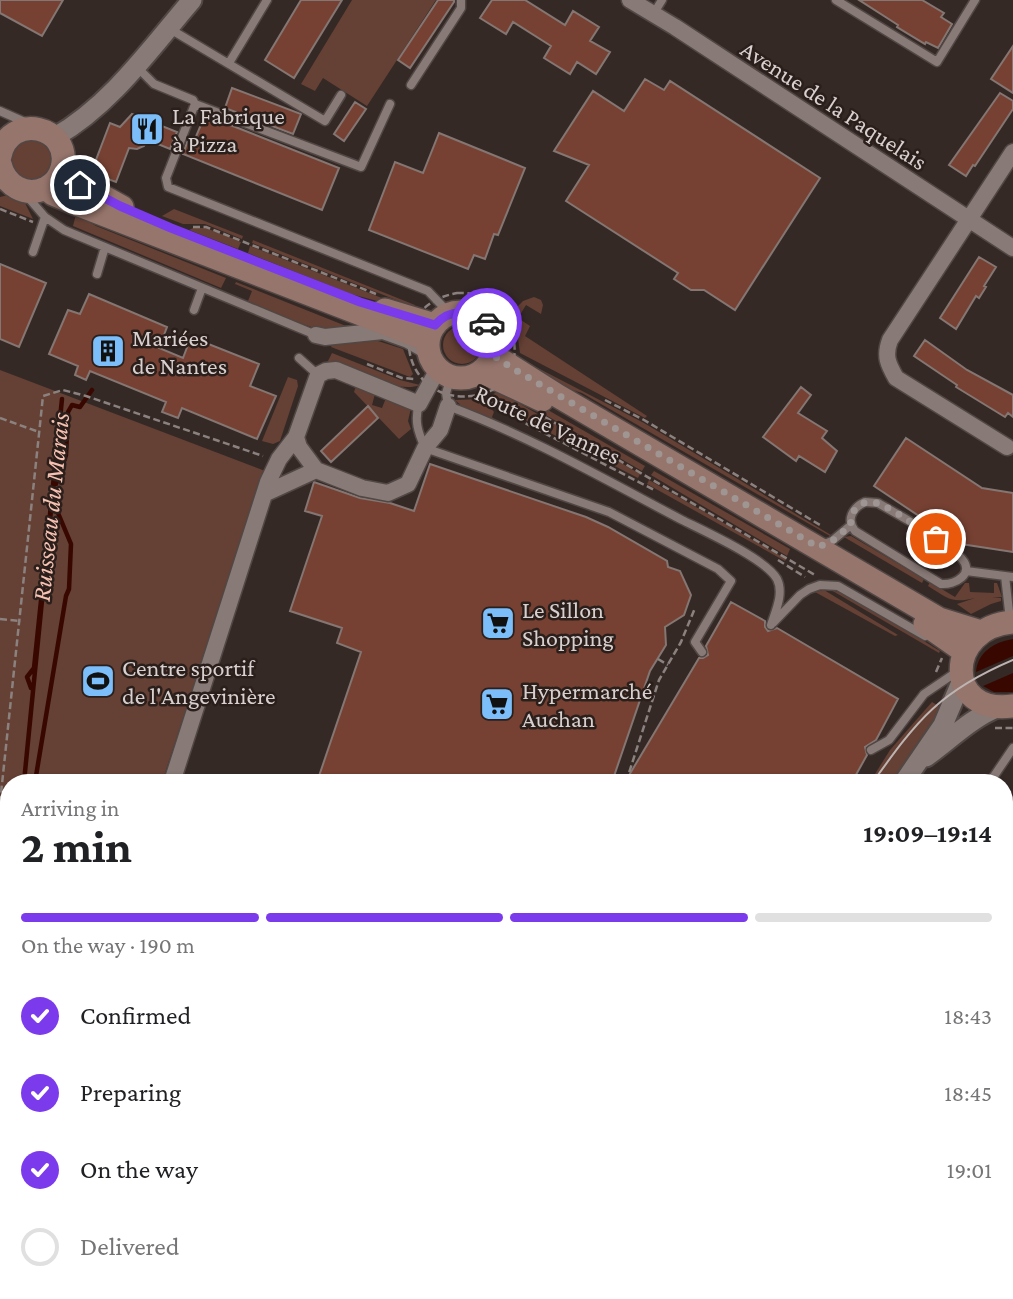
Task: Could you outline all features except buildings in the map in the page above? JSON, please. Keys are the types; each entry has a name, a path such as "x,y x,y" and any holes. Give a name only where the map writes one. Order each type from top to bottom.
{"main road":[{"path":"21,130 49,134 62,151 64,161 53,181 36,191 22,190 8,181 1,157 11,135 21,130"},
{"name":"Route de Vannes","path":"981,632 939,619 818,547 454,360 360,302 53,181 53,194 454,360 552,405 939,632 962,665 976,700 1006,707"},
{"path":"962,665 981,632 1012,623"}],"street":[{"path":"49,134 76,125 100,106 192,0"},
{"name":"Avenue de la Paquelais","path":"630,0 658,7 1013,248"},
{"path":"1007,447 896,378 885,352 890,340 1013,152"},
{"path":"316,335 325,337 383,331 454,360"},
{"path":"175,774 266,493 279,458 296,437 318,375 336,370 419,404 454,360"},
{"path":"296,437 299,447 316,470 362,488 388,493 408,484 425,448 440,430 454,360"},
{"path":"266,493 316,470"},
{"path":"910,774 948,715 962,665"},
{"path":"919,762 952,739 971,721 1006,707"}],"lane":[{"path":"229,63 267,0"},
{"path":"411,85 461,8 461,0"},
{"path":"836,0 937,62 975,0"},
{"path":"168,28 326,121 341,95"},
{"path":"135,65 154,84 193,100 195,104 362,167 390,104"},
{"path":"195,104 166,178 168,187 428,290 454,360"},
{"path":"0,111 49,134"},
{"path":"22,190 44,217 64,230 316,335"},
{"path":"33,252 44,217"},
{"path":"97,274 105,247"},
{"path":"194,310 202,288"},
{"path":"299,358 318,375"},
{"name":"Route de Vannes","path":"454,360 579,465 741,551 769,570 777,579 780,598 771,625 809,589 820,585 838,586"},
{"path":"419,404 416,414 417,429 425,448 609,512 718,569 731,581 695,642 702,652"},
{"path":"865,502 878,503 955,551 965,562 966,571 958,582 941,584 855,531 850,519 859,505 865,502"},
{"path":"818,547 832,541 851,525"},
{"path":"966,571 1009,577 1012,623"},
{"path":"838,586 962,665 924,695 889,740 871,750"},
{"path":"995,774 1013,748"}],"path":[{"path":"171,228 206,227 382,296"},
{"path":"454,360 421,379 409,355 454,360 516,352 513,331 498,309"},
{"path":"454,360 484,394 472,396 454,360"},
{"path":"2,774 21,621 43,397 63,390 260,456 279,458"},
{"path":"538,413 752,539 838,586"},
{"path":"0,418 39,432"},
{"path":"629,774 659,680 681,642 695,608"},
{"path":"0,619 21,621"},
{"path":"658,659 668,664"}],"shaded area":[{"path":"352,0 436,0 367,106 323,78 315,91 301,84"},
{"path":"32,140 46,146 52,160 46,174 32,180 18,174 12,160 18,146"},
{"path":"12,194 25,203 33,219 0,206 0,197"},
{"path":"174,209 243,236 242,239 205,224 183,224 162,216"},
{"path":"76,214 96,226 226,278 221,288 73,226"},
{"path":"206,228 241,242 238,249 189,230"},
{"path":"253,240 415,305 414,307 252,243"},
{"path":"250,246 397,304 396,306 351,294 248,253"},
{"path":"236,282 348,327 320,330 291,320 248,301 252,291 235,284"},
{"path":"534,297 541,300 541,314 526,305 518,318 530,326 525,336 647,416 645,418 520,353 517,331 509,315 523,301"},
{"path":"462,326 476,331 481,345 476,359 462,364 448,359 443,345 448,331"},
{"path":"378,341 403,349 413,374 410,377 331,347 334,342"},
{"path":"332,353 400,380 420,385 398,386 327,363"},
{"path":"532,365 644,423 831,535 582,393 563,387 531,367"},
{"name":"Centre sportif de l'Angevinière","path":"0,370 265,471 165,774 0,774"},
{"path":"288,377 297,380 298,386 280,441 273,444 262,441"},
{"path":"356,386 375,394 372,405 382,408 386,398 411,408 408,421 411,429 399,439 354,392"},
{"path":"498,391 640,474 638,478 494,404 489,397"},
{"path":"483,399 494,412 492,417 495,421 466,410 455,400"},
{"path":"518,399 541,406 645,466 642,471"},
{"path":"654,471 790,549 787,556 651,475"},
{"path":"649,480 786,559 785,561 647,484"},
{"path":"851,536 924,579 922,583 844,537"},
{"path":"930,582 955,597 965,583 969,583 970,592 994,593 994,583 997,583 1002,597 992,597 1001,598 1001,601 971,614 957,604 975,598 950,599 928,586"},
{"path":"824,590 898,635 895,636 815,592"},
{"path":"831,590 871,608 940,651 939,653"},
{"path":"1013,639 1013,656 976,672 980,659 988,649"},
{"path":"1013,673 1013,692 994,692 983,686"},
{"path":"932,702 942,708 897,774 875,774 890,750"}],"waterway":[{"name":"Ruisseau du Marais","path":"56,484 66,455 68,412 72,405 80,407 92,390"},
{"name":"Ruisseau du Marais","path":"25,774 62,399 34,668 27,677 31,688"},
{"name":"Ruisseau du Marais","path":"36,774 69,589 71,544 58,513 55,493"}],"tram line":[{"path":"879,774 932,709 967,683 1013,660"}],"way so far":[{"path":"487,323 494,338 493,355 512,368 818,547 832,541 851,525 850,519 854,510 865,502 878,503 936,539"}],"place":[{"name":"La Fabrique à Pizza","path":"147,129"},
{"name":"Mariées de Nantes","path":"108,351"},
{"name":"Le Sillon Shopping","path":"498,623"},
{"name":"Centre sportif de l'Angevinière","path":"98,681"},
{"name":"Hypermarché Auchan","path":"497,704"}],"route":[{"path":"80,185 171,228 360,302 435,325 450,313 460,312 475,314 487,323"}]}
